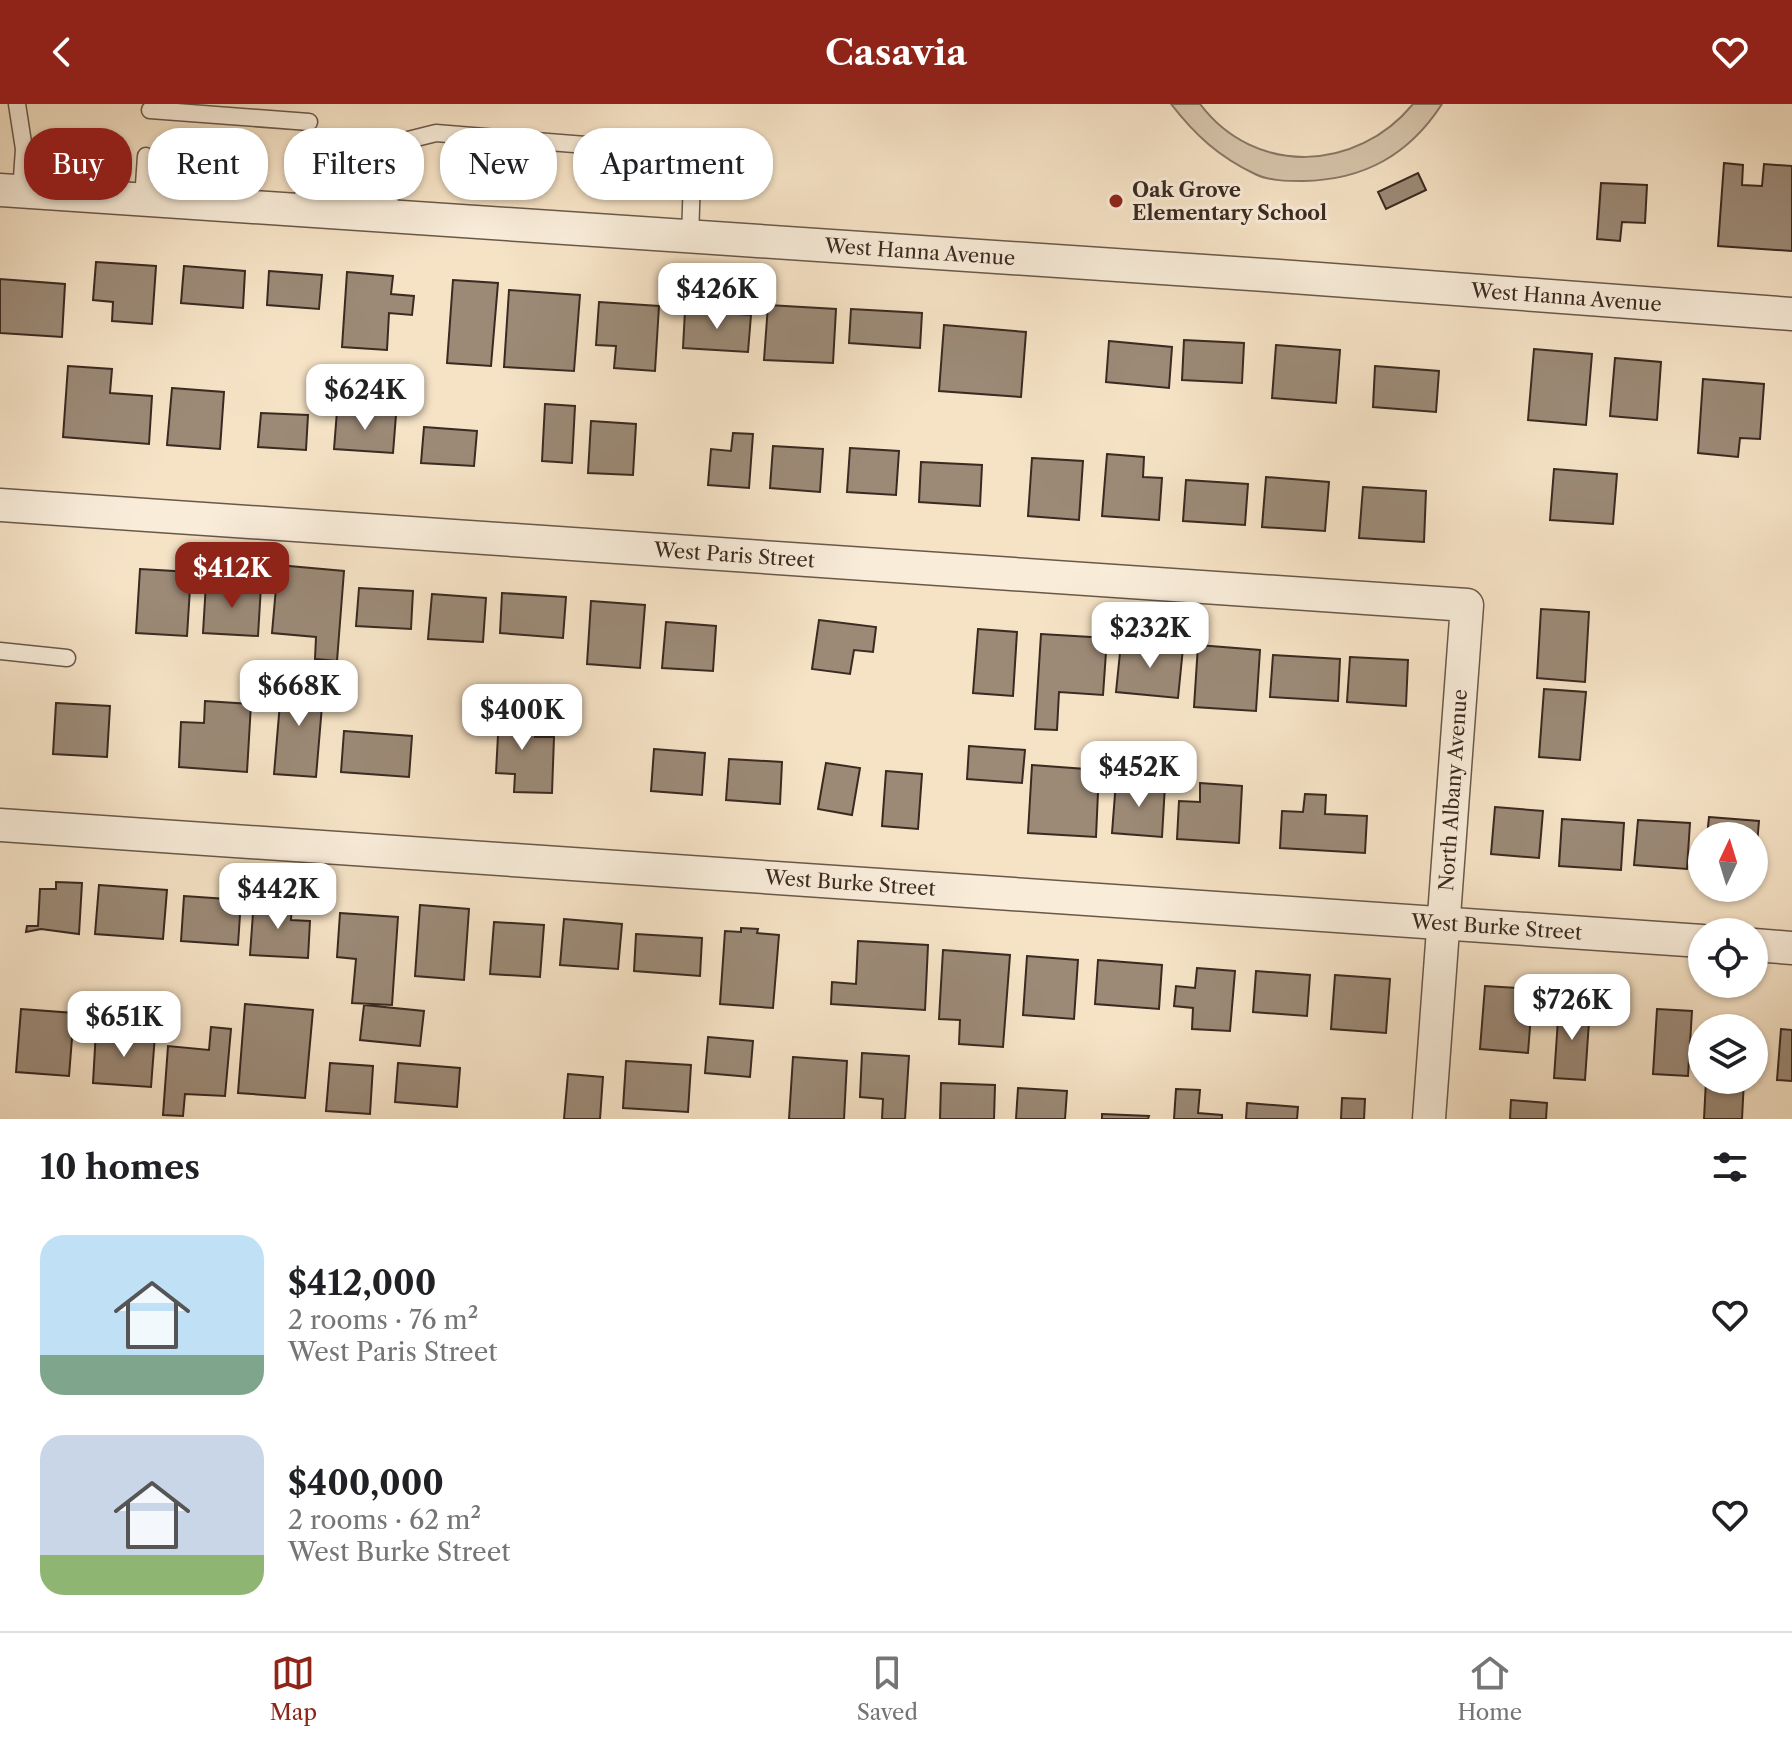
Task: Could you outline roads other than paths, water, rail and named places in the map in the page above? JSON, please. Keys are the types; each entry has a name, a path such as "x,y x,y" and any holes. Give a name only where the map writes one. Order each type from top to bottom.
{"street":[{"name":"West Hanna Avenue","path":"10,191 1279,276 1792,314"},
{"name":"West Paris Street","path":"0,505 1467,605"},
{"name":"North Albany Avenue","path":"1429,1119 1467,605"},
{"name":"West Burke Street","path":"0,825 1688,940"},
{"path":"1768,946 1792,948"}],"lane":[{"path":"10,191 24,149 17,104"},
{"path":"150,110 309,122"},
{"path":"388,217 393,160 408,140 436,133 661,151 685,162 692,177 690,238"},
{"path":"143,199 146,156"},
{"path":"302,211 303,200"},
{"path":"0,651 67,658"}],"place":[{"name":"Oak Grove Elementary School","path":"1116,201"}]}
